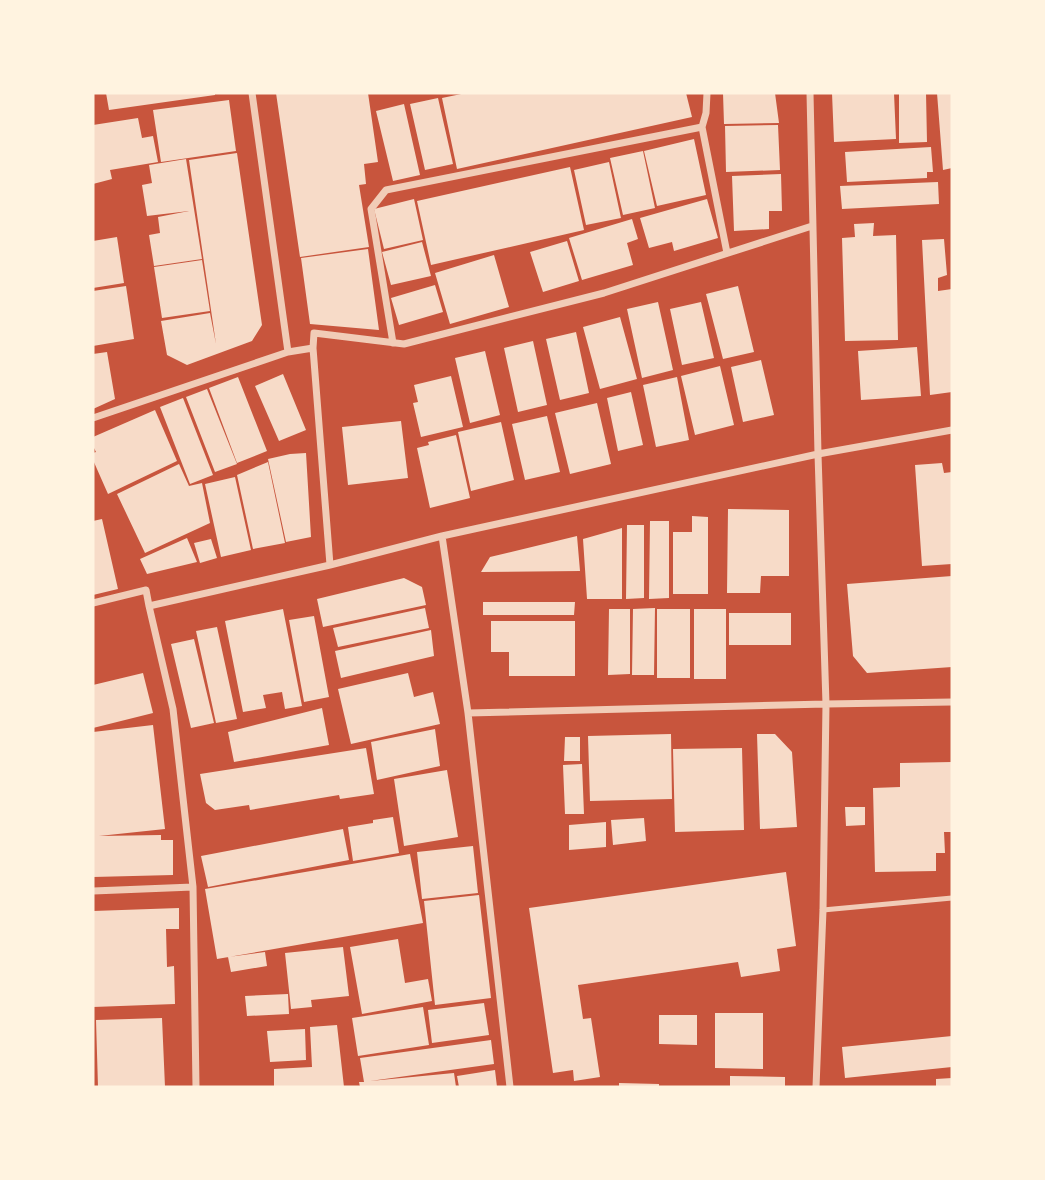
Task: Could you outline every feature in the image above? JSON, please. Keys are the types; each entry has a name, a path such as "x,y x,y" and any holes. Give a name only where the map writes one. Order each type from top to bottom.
{"street":[{"path":"252,93 288,352"},
{"path":"707,93 702,127 727,253"},
{"path":"810,93 826,704 823,910 816,1087"},
{"path":"393,343 371,209 386,190 702,127"},
{"path":"330,565 314,332 404,344 604,293 812,226"},
{"path":"93,418 288,352 313,348"},
{"path":"149,606 330,565 442,536 818,454 952,429"},
{"path":"442,536 468,713 510,1087"},
{"path":"93,603 146,590 173,709 193,887 196,1087"},
{"path":"468,713 952,702"},
{"path":"93,891 193,887"}],"lane":[{"path":"823,910 952,898"}],"building":[{"path":"106,93 215,93 215,95 109,110"},
{"path":"276,93 368,93 378,162 364,164 366,184 359,185 369,247 300,257"},
{"path":"466,93 686,93 692,117 457,169 442,98"},
{"path":"723,93 775,93 779,123 724,124"},
{"path":"832,93 894,93 896,139 834,142"},
{"path":"899,93 926,93 927,142 899,143"},
{"path":"937,93 952,93 952,168 943,170"},
{"path":"438,98 453,164 425,170 410,104"},
{"path":"229,100 236,151 161,162 153,110"},
{"path":"404,104 420,175 393,181 376,111"},
{"path":"138,118 142,138 153,136 158,162 110,170 112,179 93,184 93,125"},
{"path":"778,125 780,170 726,172 725,126"},
{"path":"694,139 706,195 657,206 644,151"},
{"path":"931,147 933,172 927,172 927,178 847,182 845,152"},
{"path":"643,151 655,208 623,215 610,158"},
{"path":"237,153 262,325 252,341 187,365 167,355 161,321 210,313 216,344 189,160"},
{"path":"186,159 202,259 154,266 149,235 160,233 158,217 189,211 147,216 142,185 152,183 149,165"},
{"path":"609,162 621,218 586,225 574,170"},
{"path":"570,167 584,230 431,265 417,201"},
{"path":"781,174 782,211 769,211 769,229 734,231 732,176"},
{"path":"938,182 939,204 842,209 840,186"},
{"path":"414,199 423,240 384,249 374,209"},
{"path":"707,199 718,238 674,251 672,242 649,248 640,218"},
{"path":"632,219 638,239 627,243 633,265 582,280 569,238"},
{"path":"874,223 873,236 896,235 898,340 845,341 842,238 855,237 854,224"},
{"path":"117,237 124,283 93,288 93,241"},
{"path":"944,239 947,275 938,278 938,291 952,289 952,392 930,395 922,240"},
{"path":"567,241 579,281 543,292 530,252"},
{"path":"422,242 431,276 391,285 382,252"},
{"path":"368,249 379,330 310,324 301,258"},
{"path":"494,255 509,307 450,324 435,273"},
{"path":"202,260 210,311 162,318 154,267"},
{"path":"435,285 443,312 399,325 391,298"},
{"path":"126,286 134,339 93,346 93,291"},
{"path":"738,286 754,352 723,359 706,294"},
{"path":"658,302 673,370 642,378 627,309"},
{"path":"701,302 714,358 682,365 670,309"},
{"path":"620,317 637,379 600,389 583,327"},
{"path":"576,332 589,393 560,400 546,339"},
{"path":"533,341 547,405 518,412 504,348"},
{"path":"917,347 921,396 861,400 858,351"},
{"path":"485,351 500,415 470,423 455,358"},
{"path":"107,352 115,399 93,409 93,354"},
{"path":"761,360 774,415 743,422 731,367"},
{"path":"720,366 734,425 695,435 681,376"},
{"path":"283,374 306,430 279,441 255,386"},
{"path":"451,376 463,427 421,437 413,403 418,402 414,385"},
{"path":"238,377 267,451 237,463 209,388"},
{"path":"677,377 689,440 656,447 643,385"},
{"path":"207,389 237,464 215,472 186,397"},
{"path":"631,392 643,445 618,451 607,398"},
{"path":"183,398 213,475 190,484 160,407"},
{"path":"597,403 611,464 570,474 555,413"},
{"path":"155,410 177,461 108,494 93,460 93,453 96,452 93,437"},
{"path":"547,416 560,472 525,480 512,424"},
{"path":"401,421 408,478 348,485 342,427"},
{"path":"501,422 514,480 471,491 458,432"},
{"path":"456,435 470,498 430,508 417,448 429,445 428,442"},
{"path":"306,453 311,537 286,542 268,459"},
{"path":"268,462 285,543 253,549 237,475"},
{"path":"942,463 944,473 952,472 952,564 922,566 915,465"},
{"path":"179,464 189,486 202,483 210,523 145,553 117,494"},
{"path":"235,477 251,550 221,557 205,484"},
{"path":"728,509 789,510 789,576 761,576 760,593 727,593"},
{"path":"692,516 708,517 708,594 673,594 673,532 692,532"},
{"path":"102,519 118,589 93,595 93,521"},
{"path":"650,521 669,521 669,598 649,599"},
{"path":"627,525 644,525 644,598 626,599"},
{"path":"622,528 622,599 587,599 583,539"},
{"path":"577,536 580,571 481,572 490,557"},
{"path":"187,538 197,562 147,574 140,559"},
{"path":"211,539 217,558 200,563 194,543"},
{"path":"952,576 952,667 867,673 853,656 847,584"},
{"path":"404,578 422,587 426,605 323,627 317,599"},
{"path":"483,602 575,602 574,615 483,615"},
{"path":"425,608 429,628 338,647 333,628"},
{"path":"655,608 654,675 632,675 633,609"},
{"path":"283,609 302,706 285,709 282,692 263,695 266,708 243,712 225,621"},
{"path":"609,609 630,609 630,674 608,675"},
{"path":"657,609 690,609 690,678 657,678"},
{"path":"694,609 726,609 726,679 694,679"},
{"path":"729,613 791,613 791,645 729,645"},
{"path":"314,616 329,697 304,702 289,620"},
{"path":"491,621 575,621 575,676 509,676 509,652 491,652"},
{"path":"217,627 237,719 216,723 196,631"},
{"path":"431,630 434,656 341,678 335,651"},
{"path":"194,639 214,723 191,728 171,644"},
{"path":"143,673 153,713 93,728 93,685"},
{"path":"408,673 414,697 433,692 440,724 351,744 338,689"},
{"path":"322,708 329,745 234,762 228,732"},
{"path":"153,725 165,829 99,836 161,835 161,840 173,840 173,875 93,877 93,732"},
{"path":"435,729 440,766 377,780 371,742"},
{"path":"671,734 672,799 590,801 588,736"},
{"path":"757,734 775,734 792,752 797,827 760,829"},
{"path":"565,737 580,737 580,761 564,761"},
{"path":"366,748 374,794 340,799 339,795 250,810 249,805 215,810 206,803 200,774"},
{"path":"742,748 744,830 675,832 673,749"},
{"path":"952,762 952,832 944,832 945,853 936,853 936,871 875,872 873,788 900,787 900,763"},
{"path":"582,764 584,814 565,814 563,765"},
{"path":"447,770 458,837 404,846 394,779"},
{"path":"845,807 865,807 865,825 846,826"},
{"path":"393,817 399,853 353,861 348,827"},
{"path":"644,818 646,841 613,845 611,820"},
{"path":"606,822 606,847 569,850 569,825"},
{"path":"343,829 349,860 208,887 201,856"},
{"path":"473,846 478,893 422,899 417,852"},
{"path":"410,854 423,923 217,959 205,889"},
{"path":"786,872 796,946 777,949 780,971 741,977 738,962 578,985 583,1019 591,1018 600,1077 574,1081 573,1070 553,1073 529,908"},
{"path":"479,895 491,998 435,1005 424,901"},
{"path":"179,908 179,929 166,929 167,967 174,966 175,1004 93,1007 93,911"},
{"path":"398,939 405,983 428,979 432,1001 362,1014 350,947"},
{"path":"343,947 349,996 311,1000 312,1007 291,1009 285,953"},
{"path":"265,952 267,966 231,972 228,957"},
{"path":"288,994 289,1014 247,1016 245,996"},
{"path":"484,1003 489,1035 432,1043 428,1010"},
{"path":"423,1007 429,1045 358,1056 352,1018"},
{"path":"715,1013 763,1013 763,1069 715,1068"},
{"path":"659,1015 697,1015 697,1045 659,1044"},
{"path":"162,1018 165,1087 98,1087 96,1020"},
{"path":"337,1025 344,1087 274,1087 274,1069 312,1067 310,1027"},
{"path":"305,1029 306,1060 270,1062 267,1031"},
{"path":"952,1036 952,1067 845,1078 842,1047"},
{"path":"491,1040 494,1064 370,1081 454,1073 456,1087 360,1087 359,1082 364,1082 360,1058"},
{"path":"495,1070 497,1087 459,1087 457,1076"},
{"path":"730,1076 785,1077 785,1087 730,1087"},
{"path":"952,1078 952,1087 936,1087 936,1079"},
{"path":"619,1083 659,1084 659,1087 619,1087"}]}
